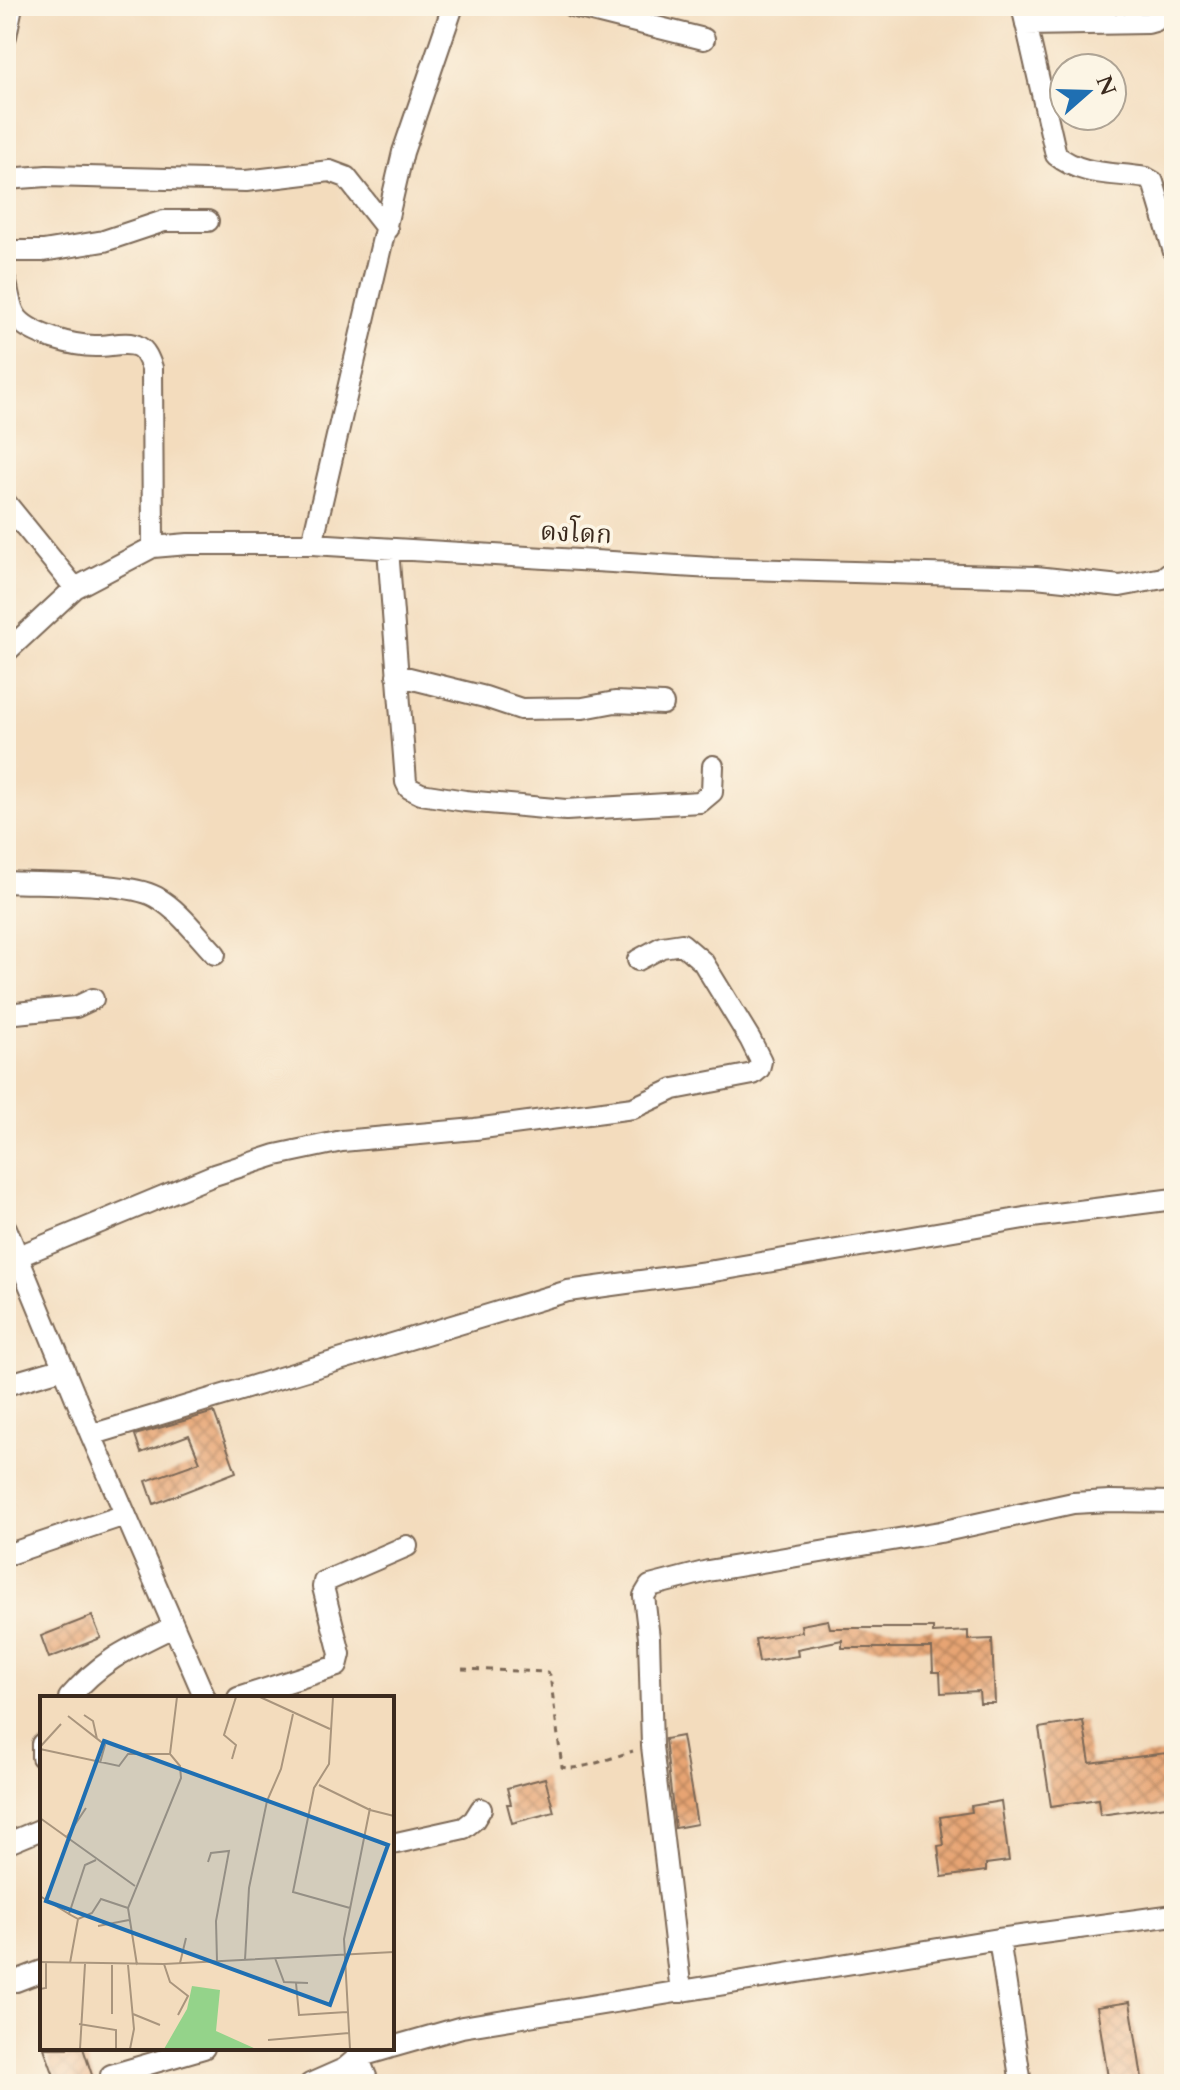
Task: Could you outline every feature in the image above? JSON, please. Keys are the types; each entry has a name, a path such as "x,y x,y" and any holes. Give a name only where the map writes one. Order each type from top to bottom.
{"street":[{"path":"6,36 12,6"},
{"path":"312,544 403,152 453,6"},
{"path":"572,6 704,39"},
{"path":"1164,6 1155,21 1148,23 1024,15 1056,155 1080,169 1099,174 1135,176 1153,182 1174,252"},
{"path":"6,179 47,176 246,181 330,171 346,177 387,229"},
{"path":"6,251 43,251 104,241 164,221 208,221"},
{"path":"6,283 18,319 31,328 67,344 129,344 138,346 146,353 152,368 153,547"},
{"path":"6,503 75,588"},
{"name":"ดงโดก","path":"6,652 75,588 153,547 188,544 312,544 712,568 1036,577 1120,586 1163,578 1174,569"},
{"path":"388,549 406,782 409,788 421,794 566,810 700,802 712,792 713,766"},
{"path":"397,675 521,709 583,708 615,702 663,704"},
{"path":"6,882 129,888 153,895 170,906 215,954"},
{"path":"19,1256 214,1175 276,1155 342,1141 475,1129 633,1108 674,1089 753,1074 759,1069 761,1061 750,1039 703,962 682,944 662,947 638,960"},
{"path":"6,1014 76,1007 93,999"},
{"path":"91,1435 568,1291 730,1269 1024,1218 1174,1199"},
{"path":"6,1228 91,1435 204,1696"},
{"path":"6,1385 64,1368"},
{"path":"681,1992 652,1746 649,1638 644,1596 650,1586 708,1571 940,1532 1073,1503 1174,1502"},
{"path":"6,1555 125,1515"},
{"path":"244,1696 337,1666 340,1654 324,1582 407,1546"},
{"path":"71,1696 113,1656 173,1627"},
{"path":"394,1844 464,1828 481,1809"},
{"path":"6,1844 40,1830"},
{"path":"394,2047 462,2027 999,1939 1174,1915"},
{"path":"999,1939 1021,2084"},
{"path":"16,1981 40,1972"},
{"path":"111,2075 197,2050"},
{"path":"310,2084 344,2069 358,2052"},
{"path":"358,2052 369,2084"}],"path":[{"path":"462,1669 547,1672 550,1675 562,1767 579,1767 652,1746"}],"building":[{"path":"214,1412 236,1472 154,1504 146,1481 200,1462 189,1435 141,1453 135,1435"},
{"path":"92,1616 101,1638 49,1658 41,1636"},
{"path":"828,1620 830,1628 933,1628 933,1633 968,1631 968,1640 992,1639 995,1703 980,1703 979,1691 941,1693 940,1672 933,1672 932,1648 842,1648 842,1640 797,1649 798,1656 759,1662 755,1639 802,1632 801,1625"},
{"path":"1083,1721 1090,1763 1166,1753 1174,1805 1100,1815 1098,1799 1051,1806 1039,1728"},
{"path":"682,1736 697,1824 675,1828 665,1739"},
{"path":"545,1778 554,1812 512,1823 507,1788"},
{"path":"1001,1801 1009,1861 986,1864 986,1871 942,1877 938,1846 944,1845 940,1817 972,1812 971,1806"},
{"path":"1130,2002 1143,2084 1109,2084 1097,2007"},
{"path":"45,2050 84,2050 95,2084 57,2084"}]}
